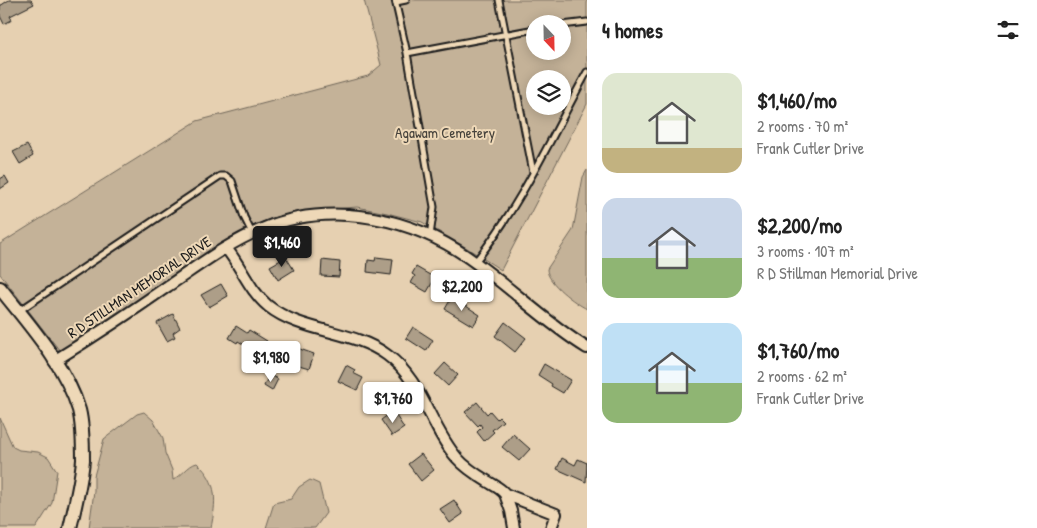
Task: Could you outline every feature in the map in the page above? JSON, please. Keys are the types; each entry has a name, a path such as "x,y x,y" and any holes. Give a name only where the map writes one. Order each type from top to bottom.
{"street":[{"name":"R D STILLMAN MEMORIAL DRIVE","path":"54,361 226,248 253,233 292,219 336,214 382,220 409,227 430,236 458,251 587,348"},
{"path":"226,248 236,260 256,293 274,310 306,325 367,344 391,358 413,384 457,458 477,475 505,494 556,514 551,528"},
{"path":"0,288 54,361 71,391 79,411 82,425 82,462 70,528"},
{"path":"505,494 514,528"}],"lane":[{"path":"406,0 396,1 434,207 430,236"},
{"path":"499,0 533,172"},
{"path":"571,25 587,22"},
{"path":"407,53 526,31"},
{"path":"474,263 496,236 587,72"},
{"path":"18,312 220,176 226,176 232,181 244,217 253,233"}],"green space":[{"name":"Agawam Cemetery","path":"364,0 587,0 587,104 501,270 422,222 357,207 297,212 272,218 244,230 60,351 0,274 0,244 197,121 368,76 381,65"},
{"path":"587,170 587,309 556,286 547,269 573,230 583,177"},
{"path":"144,412 153,420 163,438 165,453 172,470 173,480 197,463 209,478 215,501 211,528 89,528 94,476 104,439 137,414"},
{"path":"0,418 13,447 19,450 38,452 48,457 57,471 52,503 36,528 0,528"},
{"path":"310,480 319,484 326,513 315,528 266,528 274,503 291,499 299,487"}],"building":[{"path":"9,0 31,0 34,4 10,16 12,20 4,24 0,16 0,6"},
{"path":"27,145 33,156 20,164 13,152"},
{"path":"5,176 9,183 0,189 0,179"},
{"path":"286,257 294,270 278,280 270,266"},
{"path":"376,257 393,259 391,275 367,272 368,260 375,261"},
{"path":"322,260 340,262 339,277 321,276"},
{"path":"416,267 435,278 427,292 411,283 415,276 412,274"},
{"path":"221,284 228,296 209,307 201,295"},
{"path":"452,297 480,315 473,326 445,309"},
{"path":"173,314 180,328 173,333 175,337 167,341 157,323"},
{"path":"505,322 526,338 515,352 495,336"},
{"path":"236,326 247,333 249,330 267,341 259,354 238,341 237,343 229,338"},
{"path":"413,327 433,340 426,351 406,338"},
{"path":"297,348 314,354 309,369 292,364"},
{"path":"445,363 458,375 448,386 435,374"},
{"path":"544,364 571,380 563,393 538,375"},
{"path":"346,365 355,370 353,373 363,378 357,390 338,381"},
{"path":"269,375 278,379 272,391 264,386"},
{"path":"477,402 487,414 490,411 497,419 499,417 503,421 492,430 494,432 484,441 477,432 482,427 480,424 478,426 465,412"},
{"path":"393,411 404,428 392,436 381,420"},
{"path":"513,434 530,449 519,461 502,447"},
{"path":"421,454 434,470 421,481 408,464"},
{"path":"562,458 575,465 578,459 587,463 586,482 557,469"},
{"path":"454,500 463,514 450,523 440,509"}]}
